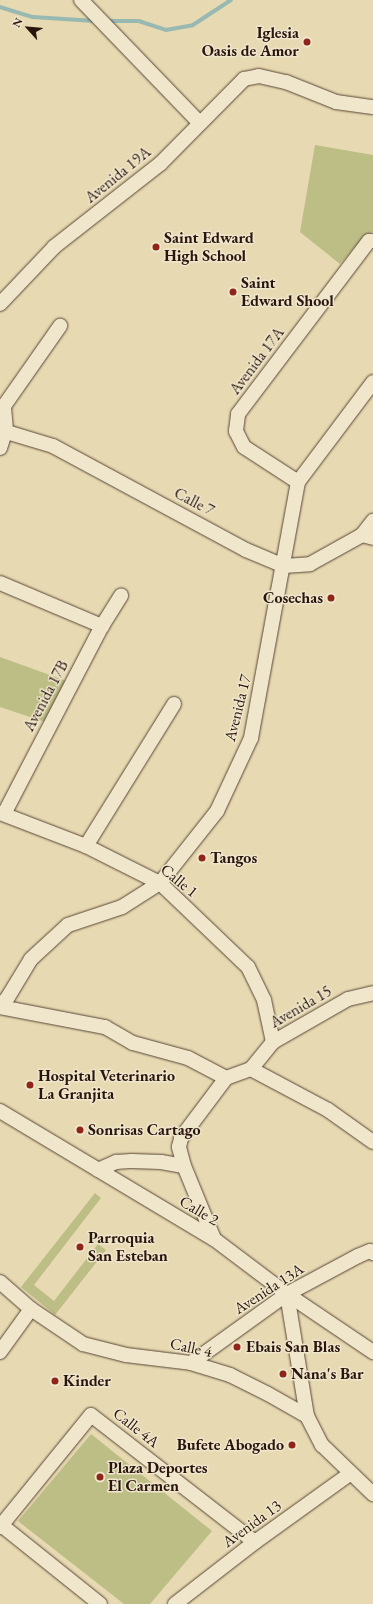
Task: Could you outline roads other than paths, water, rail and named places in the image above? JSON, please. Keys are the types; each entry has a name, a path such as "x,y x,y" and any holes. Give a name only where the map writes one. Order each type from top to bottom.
{"street":[{"path":"81,0 199,122"},
{"name":"Avenida 19A","path":"0,304 54,246 160,164 199,122 244,79 259,76 286,82 336,102 373,107"},
{"name":"Avenida 17A","path":"298,482 244,447 236,431 238,414 369,241 373,241"},
{"path":"0,448 3,430 2,405 60,326"},
{"name":"Avenida 17","path":"0,1006 8,997 31,959 68,925 122,907 160,883 217,811 251,738 284,566 298,482 373,382"},
{"name":"Calle 7","path":"3,430 53,446 246,550 284,566 310,564 368,537"},
{"path":"368,537 373,521"},
{"path":"0,583 102,626"},
{"name":"Avenida 17B","path":"2,814 102,626 121,596"},
{"path":"86,846 174,704"},
{"name":"Calle 1","path":"2,814 86,846 160,883 248,967 264,1000 273,1042"},
{"name":"Avenida 15","path":"251,1069 273,1042 348,999 373,993"},
{"path":"0,1006 105,1027 133,1043 188,1058 226,1078"},
{"path":"214,1239 184,1166 179,1147 180,1138 226,1078 251,1069 328,1110 373,1142"},
{"name":"Calle 2","path":"0,1111 214,1239 287,1294 373,1352"},
{"path":"98,1170 116,1162 132,1161 161,1162 184,1166"},
{"name":"Avenida 13A","path":"191,1363 287,1294 371,1252"},
{"name":"Calle 4","path":"0,1282 31,1308 83,1344 126,1355 191,1363 230,1375 307,1416"},
{"path":"287,1294 307,1416 322,1445 373,1494"},
{"path":"290,1311 297,1304 303,1305"},
{"path":"0,1352 31,1308"},
{"name":"Calle 4A","path":"1,1525 91,1415 255,1542"},
{"name":"Avenida 13","path":"175,1604 255,1542 351,1473"},
{"path":"1,1525 100,1604"}],"waterway":[{"path":"107,21 139,21 166,30 193,25 231,0"},
{"path":"0,7 33,17 95,21"}],"place":[{"name":"Iglesia Oasis de Amor","path":"307,42"},
{"name":"Saint Edward High School","path":"156,247"},
{"name":"Saint Edward Shool","path":"233,292"},
{"name":"Cosechas","path":"331,598"},
{"name":"Tangos","path":"202,858"},
{"name":"Hospital Veterinario La Granjita","path":"30,1085"},
{"name":"Sonrisas Cartago","path":"80,1130"},
{"name":"Parroquia San Esteban","path":"80,1247"},
{"name":"Ebais San Blas","path":"237,1347"},
{"name":"Nana's Bar","path":"283,1374"},
{"name":"Kinder","path":"55,1381"},
{"name":"Bufete Abogado","path":"292,1445"},
{"name":"Plaza Deportes El Carmen","path":"100,1477"}]}
